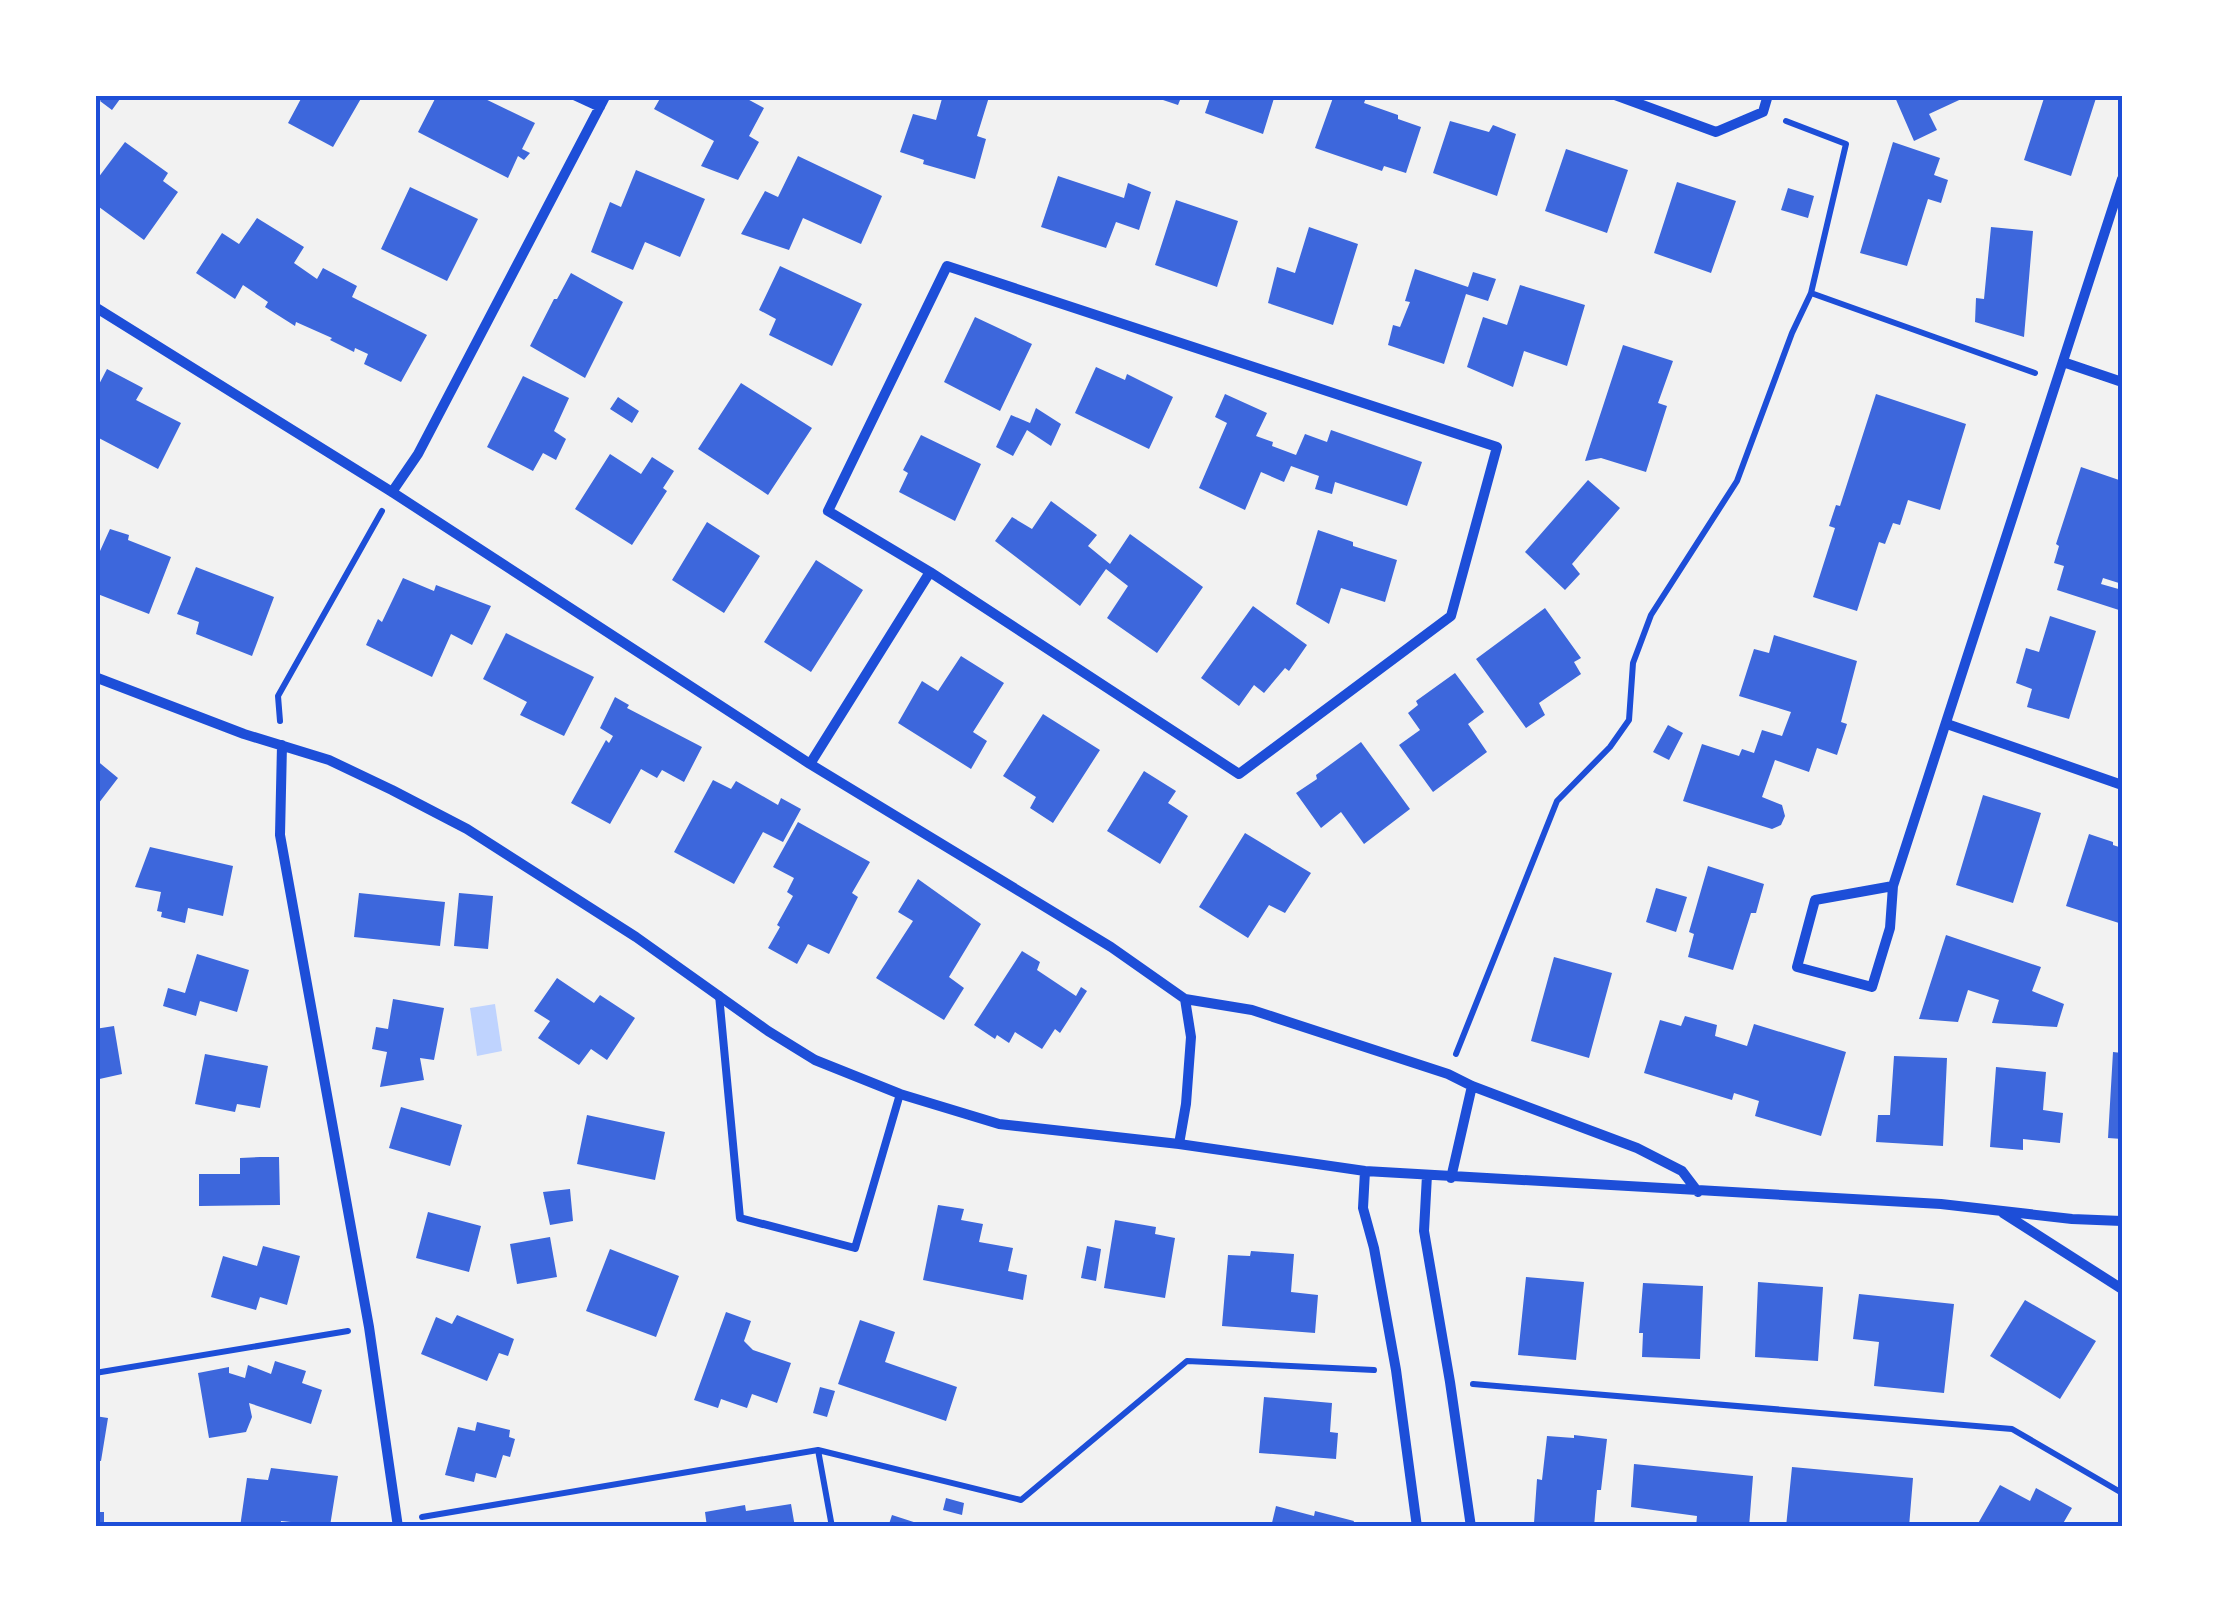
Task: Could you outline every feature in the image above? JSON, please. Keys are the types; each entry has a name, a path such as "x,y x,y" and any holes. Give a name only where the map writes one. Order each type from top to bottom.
{"street":[{"path":"574,95 600,107"},
{"path":"392,492 418,454 606,95"},
{"path":"1615,95 1716,132 1763,112 1768,95"},
{"path":"1894,886 1815,900 1798,967 1872,987 1890,928 1894,886 2122,179"},
{"path":"947,266 1497,447 1451,616 1238,774 930,572 828,512 947,266"},
{"path":"95,307 392,492 810,764 1111,947 1184,999 1252,1010 1448,1074 1638,1148 1682,1171 1698,1192"},
{"path":"2063,362 2122,382"},
{"path":"810,764 930,572"},
{"path":"95,677 244,734 328,760 466,829 636,937 815,1060 900,1094 999,1124 1179,1144 1366,1172 1941,1204 2122,1221"},
{"path":"1948,724 2122,785"},
{"path":"282,745 280,836 369,1327 398,1527"},
{"path":"1179,1144 1191,1037 1184,999"},
{"path":"1451,1178 1472,1086"},
{"path":"1366,1172 1363,1208 1396,1370 1418,1527"},
{"path":"1427,1176 1424,1232 1471,1527"},
{"path":"1998,1209 2122,1289"}],"lane":[{"path":"720,995 740,1218 854,1248 900,1094"}],"path":[{"path":"1448,1074 1557,801 1610,747 1629,720 1633,663 1652,615 1738,481 1810,293 1846,144 1763,112"},
{"path":"1810,293 2057,381"},
{"path":"282,745 278,696 392,492"},
{"path":"95,1374 369,1327"},
{"path":"415,1521 426,1515 818,1450 1021,1500 1187,1361 1396,1370"},
{"path":"1450,1382 2012,1428 2122,1493"},
{"path":"818,1450 832,1527"}],"water":[{"path":"495,1004 502,1051 477,1056 470,1008"}],"building":[{"path":"104,95 120,99 112,110 100,101"},
{"path":"303,95 363,95 333,147 288,123"},
{"path":"437,95 477,95 535,123 522,149 530,153 524,160 518,156 508,178 418,132"},
{"path":"662,95 740,95 764,108 749,136 759,142 738,180 701,166 714,141 654,109"},
{"path":"943,95 989,97 977,136 986,139 975,179 923,164 924,160 900,152 913,114 936,120"},
{"path":"1148,95 1182,95 1178,105"},
{"path":"1211,95 1275,95 1263,134 1205,113"},
{"path":"1334,95 1367,95 1364,103 1421,127 1406,173 1384,166 1382,171 1315,148"},
{"path":"1894,95 1970,95 1929,114 1937,130 1914,141"},
{"path":"2045,95 2097,95 2071,176 2024,160"},
{"path":"1450,121 1489,132 1493,125 1516,134 1497,196 1433,173"},
{"path":"125,142 168,173 163,181 178,192 144,240 95,204 95,182"},
{"path":"1893,142 1940,158 1934,175 1948,180 1941,203 1928,199 1907,266 1860,253"},
{"path":"1566,149 1628,170 1607,233 1545,211"},
{"path":"798,156 882,196 861,244 803,218 789,250 741,234 765,191 778,197"},
{"path":"636,170 705,199 680,257 645,242 633,270 591,252 610,202 621,207"},
{"path":"1058,176 1124,198 1128,183 1151,192 1139,230 1116,222 1106,248 1041,227"},
{"path":"1677,182 1736,201 1711,273 1654,253"},
{"path":"410,187 478,219 447,281 381,249"},
{"path":"1788,188 1814,196 1808,218 1781,210"},
{"path":"1176,200 1238,221 1217,287 1155,265"},
{"path":"257,218 304,247 294,263 317,279 323,268 357,286 352,297 427,335 401,382 364,364 368,354 355,348 354,352 296,322 295,326 265,307 268,302 243,285 235,299 196,273 222,233 239,244"},
{"path":"1309,227 1358,244 1333,325 1268,303 1277,267 1295,273"},
{"path":"1991,227 2033,231 2024,337 1975,322 1976,298 1984,299"},
{"path":"780,266 862,304 832,366 769,335 776,319 759,310"},
{"path":"1415,269 1468,287 1473,272 1496,279 1488,301 1466,294 1444,364 1388,345 1393,325 1400,327 1410,302 1405,301"},
{"path":"571,273 623,302 585,378 530,346"},
{"path":"1520,285 1585,305 1567,366 1524,351 1513,387 1467,367 1483,317 1507,325"},
{"path":"975,317 1032,344 1000,411 944,382"},
{"path":"1623,345 1673,361 1658,403 1667,406 1646,472 1601,458 1585,461"},
{"path":"1096,367 1125,380 1127,374 1173,397 1149,449 1075,413"},
{"path":"107,369 143,388 136,400 181,423 158,469 95,436 95,392"},
{"path":"523,376 569,398 554,431 566,439 556,460 543,453 533,471 487,447"},
{"path":"741,383 812,428 768,495 698,449"},
{"path":"1225,394 1267,413 1256,436 1296,455 1305,434 1327,442 1331,430 1422,462 1407,506 1335,482 1332,494 1315,489 1319,476 1291,466 1284,482 1261,472 1245,510 1199,488 1227,423 1215,417"},
{"path":"1876,394 1966,424 1940,510 1908,500 1900,525 1893,523 1885,544 1879,542 1857,611 1813,597 1835,528 1829,526 1836,505 1840,506"},
{"path":"618,397 639,411 632,423 610,409"},
{"path":"1036,408 1061,424 1051,446 1027,430 1013,456 996,447 1011,415 1030,423"},
{"path":"921,435 981,464 955,521 899,492 908,473 903,470"},
{"path":"610,454 641,474 652,457 674,471 663,488 667,491 632,545 575,509"},
{"path":"2081,467 2122,481 2122,584 2103,578 2101,584 2122,590 2122,611 2057,590 2064,566 2054,563 2059,546 2056,544"},
{"path":"1588,480 1620,508 1572,564 1580,574 1565,590 1525,552"},
{"path":"1051,501 1097,535 1088,546 1110,564 1130,534 1203,587 1157,653 1107,618 1128,586 1106,569 1080,606 995,541 1012,517 1032,529"},
{"path":"707,522 760,556 724,613 672,580"},
{"path":"110,529 171,557 149,614 95,593 95,549 100,551"},
{"path":"1318,530 1397,560 1385,602 1341,588 1329,624 1296,604"},
{"path":"816,560 863,590 811,672 764,642"},
{"path":"196,567 274,597 252,656 196,634 199,622 177,614"},
{"path":"403,578 434,591 436,585 491,606 472,645 451,634 432,677 366,645"},
{"path":"1253,606 1307,645 1289,671 1285,668 1264,693 1254,685 1239,706 1201,678"},
{"path":"1545,608 1581,658 1574,662 1581,674 1539,703 1545,715 1526,728 1476,659"},
{"path":"2050,616 2096,631 2069,719 2027,707 2032,689 2016,683 2026,648 2039,652"},
{"path":"506,633 594,677 564,736 520,715 527,702 483,679"},
{"path":"1774,635 1857,661 1841,722 1847,724 1837,755 1817,748 1809,772 1775,760 1762,797 1782,805 1785,816 1781,825 1772,829 1683,801 1702,744 1739,756 1742,749 1754,753 1762,730 1782,736 1791,712 1739,696 1754,649 1769,653"},
{"path":"961,656 1004,683 973,732 987,741 971,769 898,723 922,681 938,691"},
{"path":"1455,673 1484,712 1468,724 1487,752 1433,792 1399,745 1420,730 1408,713 1418,705 1416,701"},
{"path":"615,697 629,705 627,708 702,747 684,782 662,770 657,778 641,769 610,824 571,803 606,740 609,743 613,736 600,728"},
{"path":"1043,714 1100,750 1053,823 1030,808 1036,797 1003,776"},
{"path":"1668,725 1683,733 1669,760 1653,752"},
{"path":"1361,742 1410,809 1364,844 1341,812 1321,828 1296,793"},
{"path":"95,759 118,778 95,808"},
{"path":"1144,771 1176,791 1168,803 1188,816 1160,864 1107,831"},
{"path":"713,780 731,789 736,781 778,805 781,798 801,809 783,842 763,832 734,884 674,852"},
{"path":"1983,795 2041,813 2013,903 1956,885"},
{"path":"798,822 870,862 852,893 858,897 829,954 808,944 797,964 768,948 793,896 787,892 794,878 773,867"},
{"path":"1245,833 1311,873 1285,913 1269,905 1248,938 1199,907"},
{"path":"2089,834 2122,848 2122,924 2066,906"},
{"path":"150,847 233,866 223,916 188,908 185,923 161,917 162,912 157,911 161,892 135,887"},
{"path":"1708,866 1764,884 1733,970 1688,957 1694,934 1689,932"},
{"path":"918,879 981,924 949,977 964,988 944,1020 876,978 913,921 898,912"},
{"path":"1656,888 1687,897 1676,932 1646,922"},
{"path":"359,893 445,902 440,946 354,937"},
{"path":"459,893 493,896 488,949 454,946"},
{"path":"1946,935 2041,967 2032,991 2064,1004 2057,1027 1992,1023 1999,1000 1968,990 1958,1022 1919,1019"},
{"path":"1022,951 1040,962 1037,970 1076,996 1081,987 1087,991 1060,1033 1055,1029 1042,1049 1015,1032 1009,1043 974,1025"},
{"path":"197,954 249,970 237,1012 200,1001 196,1016 163,1006 168,988 185,993"},
{"path":"1554,957 1612,973 1589,1058 1531,1041"},
{"path":"557,978 594,1003 600,995 635,1018 607,1060 591,1049 579,1065 538,1038 550,1021 534,1011"},
{"path":"393,999 444,1008 434,1060 420,1058 424,1080 380,1087 387,1052 372,1049 376,1027 388,1029"},
{"path":"1685,1016 1717,1025 1715,1036 1747,1046 1754,1024 1846,1052 1821,1136 1755,1116 1759,1101 1734,1093 1732,1100 1644,1073 1660,1020 1681,1026"},
{"path":"114,1026 122,1074 95,1080 95,1029"},
{"path":"2113,1052 2122,1053 2122,1139 2108,1138"},
{"path":"205,1054 268,1066 260,1108 237,1104 235,1112 195,1104"},
{"path":"1894,1056 1947,1058 1943,1146 1876,1142 1878,1115 1890,1115"},
{"path":"1996,1067 2046,1072 2043,1110 2063,1113 2060,1143 2023,1139 2023,1150 1990,1147"},
{"path":"401,1107 462,1125 450,1166 389,1148"},
{"path":"587,1115 665,1132 655,1180 577,1164"},
{"path":"279,1157 280,1205 199,1206 199,1174 240,1174 240,1158"},
{"path":"570,1189 573,1221 550,1225 543,1192"},
{"path":"938,1205 964,1209 961,1220 983,1224 979,1242 1013,1248 1008,1271 1027,1275 1023,1300 923,1280"},
{"path":"428,1212 481,1226 469,1272 416,1258"},
{"path":"1115,1220 1156,1227 1155,1234 1175,1238 1165,1298 1104,1288"},
{"path":"550,1237 557,1277 517,1284 510,1244"},
{"path":"263,1246 300,1256 287,1305 260,1297 256,1310 211,1297 223,1256 257,1266"},
{"path":"1087,1246 1101,1249 1096,1281 1081,1278"},
{"path":"610,1249 679,1276 656,1337 586,1311"},
{"path":"1251,1251 1294,1254 1291,1292 1318,1295 1315,1333 1222,1326 1228,1255 1250,1256"},
{"path":"1526,1277 1584,1282 1576,1360 1518,1355"},
{"path":"1758,1282 1823,1287 1818,1361 1755,1357"},
{"path":"1643,1283 1703,1286 1700,1359 1642,1357 1643,1333 1639,1333"},
{"path":"1859,1294 1954,1304 1944,1393 1874,1386 1879,1342 1853,1339"},
{"path":"2025,1300 2096,1341 2060,1399 1990,1356"},
{"path":"726,1312 751,1321 744,1341 753,1350 791,1363 777,1403 752,1394 747,1408 721,1399 718,1408 694,1400"},
{"path":"457,1315 514,1339 508,1356 499,1353 487,1381 421,1354 436,1317 452,1324"},
{"path":"860,1320 895,1332 885,1362 957,1387 946,1421 838,1384"},
{"path":"275,1361 306,1371 302,1383 322,1390 311,1424 249,1403 252,1417 246,1432 209,1438 198,1373 229,1367 229,1373 245,1378 248,1365 271,1374"},
{"path":"820,1387 835,1391 827,1417 813,1413"},
{"path":"1264,1397 1332,1403 1330,1432 1338,1433 1336,1459 1259,1453"},
{"path":"95,1416 108,1418 101,1461 95,1460"},
{"path":"477,1422 510,1430 509,1437 515,1439 510,1457 503,1455 496,1478 476,1473 474,1482 445,1475 458,1427 475,1431"},
{"path":"1547,1436 1607,1439 1594,1527 1534,1523 1537,1479 1542,1480"},
{"path":"1634,1464 1753,1476 1749,1527 1696,1527 1697,1516 1631,1507"},
{"path":"1792,1467 1913,1478 1909,1527 1786,1527"},
{"path":"271,1468 338,1476 330,1526 281,1521 280,1527 240,1527 247,1478 268,1480"},
{"path":"2000,1485 2030,1501 2036,1488 2072,1508 2061,1527 1976,1527"},
{"path":"946,1498 964,1503 962,1515 943,1510"},
{"path":"791,1504 795,1527 707,1527 705,1512 745,1505 746,1511"},
{"path":"1276,1506 1354,1521 1352,1527 1271,1527"},
{"path":"95,1512 104,1512 104,1527 95,1527"},
{"path":"892,1515 926,1526 888,1527"}]}
